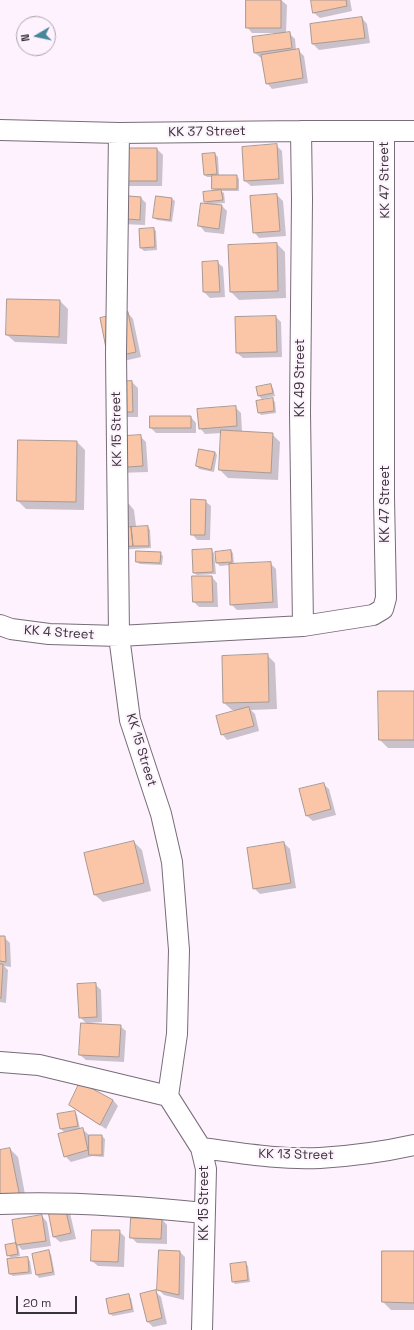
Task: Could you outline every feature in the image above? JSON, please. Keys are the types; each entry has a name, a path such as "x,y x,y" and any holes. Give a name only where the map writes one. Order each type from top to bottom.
{"street":[{"name":"KK 37 Street","path":"0,130 119,133 414,131"},
{"name":"KK 49 Street","path":"301,131 302,199 300,413 303,626"},
{"name":"KK 47 Street","path":"119,636 303,626 373,615 383,609 386,598 384,498 384,132"},
{"name":"KK 15 Street","path":"119,133 116,353 119,636 130,720 161,814 172,862 179,950 178,1027 168,1096 201,1148 206,1169 202,1330"},
{"name":"KK 4 Street","path":"0,626 17,630 49,634 119,636"},
{"path":"0,1062 39,1065 168,1096"},
{"name":"KK 13 Street","path":"201,1148 269,1157 319,1158 382,1152 414,1146"},
{"path":"0,1204 77,1203 139,1206 204,1213"}],"building":[{"path":"246,0 281,0 281,28 246,28"},
{"path":"311,0 346,0 347,6 313,13"},
{"path":"362,17 365,38 312,44 310,24"},
{"path":"290,32 292,48 254,53 252,37"},
{"path":"299,49 303,78 266,84 261,55"},
{"path":"277,144 279,179 244,181 242,147"},
{"path":"110,148 157,148 157,181 110,181"},
{"path":"215,153 217,174 204,175 202,154"},
{"path":"212,175 237,175 237,189 212,189"},
{"path":"221,190 223,200 204,202 203,192"},
{"path":"277,194 280,231 253,233 250,196"},
{"path":"117,195 141,197 140,220 115,218"},
{"path":"156,196 172,198 170,220 153,218"},
{"path":"201,203 222,205 219,229 198,226"},
{"path":"154,228 155,247 140,248 139,229"},
{"path":"277,243 278,291 230,292 228,245"},
{"path":"218,261 220,292 203,292 202,262"},
{"path":"7,299 60,300 59,337 6,335"},
{"path":"128,312 136,352 108,358 100,318"},
{"path":"276,316 277,352 236,353 235,317"},
{"path":"132,381 133,412 114,412 113,382"},
{"path":"271,384 273,393 258,396 256,387"},
{"path":"273,398 274,411 258,413 256,401"},
{"path":"236,406 237,426 199,429 197,409"},
{"path":"150,416 191,416 191,428 150,428"},
{"path":"221,430 273,433 271,473 219,470"},
{"path":"141,435 143,466 112,468 110,437"},
{"path":"18,440 77,441 76,502 17,501"},
{"path":"199,449 215,452 211,470 196,466"},
{"path":"191,499 206,500 205,535 191,535"},
{"path":"148,526 149,546 133,546 131,527"},
{"path":"131,527 133,546 112,548 110,529"},
{"path":"212,549 213,572 193,573 192,550"},
{"path":"231,550 232,562 216,563 215,552"},
{"path":"136,551 161,552 160,563 136,562"},
{"path":"271,562 273,602 230,605 229,564"},
{"path":"192,576 212,576 213,602 193,602"},
{"path":"268,654 269,702 223,703 222,656"},
{"path":"378,691 414,691 414,740 379,740"},
{"path":"249,707 254,726 221,735 216,716"},
{"path":"324,783 331,809 306,816 299,789"},
{"path":"134,841 144,883 94,895 84,853"},
{"path":"284,842 291,883 253,889 247,848"},
{"path":"0,936 5,936 6,962 0,961"},
{"path":"0,964 3,964 1,998 0,998"},
{"path":"96,983 97,1017 79,1018 77,984"},
{"path":"81,1023 121,1025 119,1057 79,1055"},
{"path":"80,1082 113,1100 100,1125 69,1105"},
{"path":"75,1111 78,1126 60,1129 57,1114"},
{"path":"83,1128 88,1150 64,1157 58,1134"},
{"path":"89,1135 102,1135 102,1155 89,1155"},
{"path":"10,1148 20,1197 0,1201 0,1150"},
{"path":"65,1207 71,1233 53,1237 48,1211"},
{"path":"42,1215 46,1241 16,1245 12,1220"},
{"path":"131,1218 162,1218 161,1239 130,1238"},
{"path":"92,1230 120,1230 118,1262 91,1261"},
{"path":"16,1243 18,1254 7,1256 5,1245"},
{"path":"49,1250 53,1272 36,1275 32,1254"},
{"path":"159,1250 180,1251 179,1295 157,1290"},
{"path":"382,1251 414,1251 414,1303 382,1302"},
{"path":"28,1257 29,1272 9,1274 7,1259"},
{"path":"246,1262 248,1280 232,1282 230,1264"},
{"path":"156,1290 162,1318 147,1322 140,1294"},
{"path":"129,1294 132,1309 109,1314 106,1299"}]}
